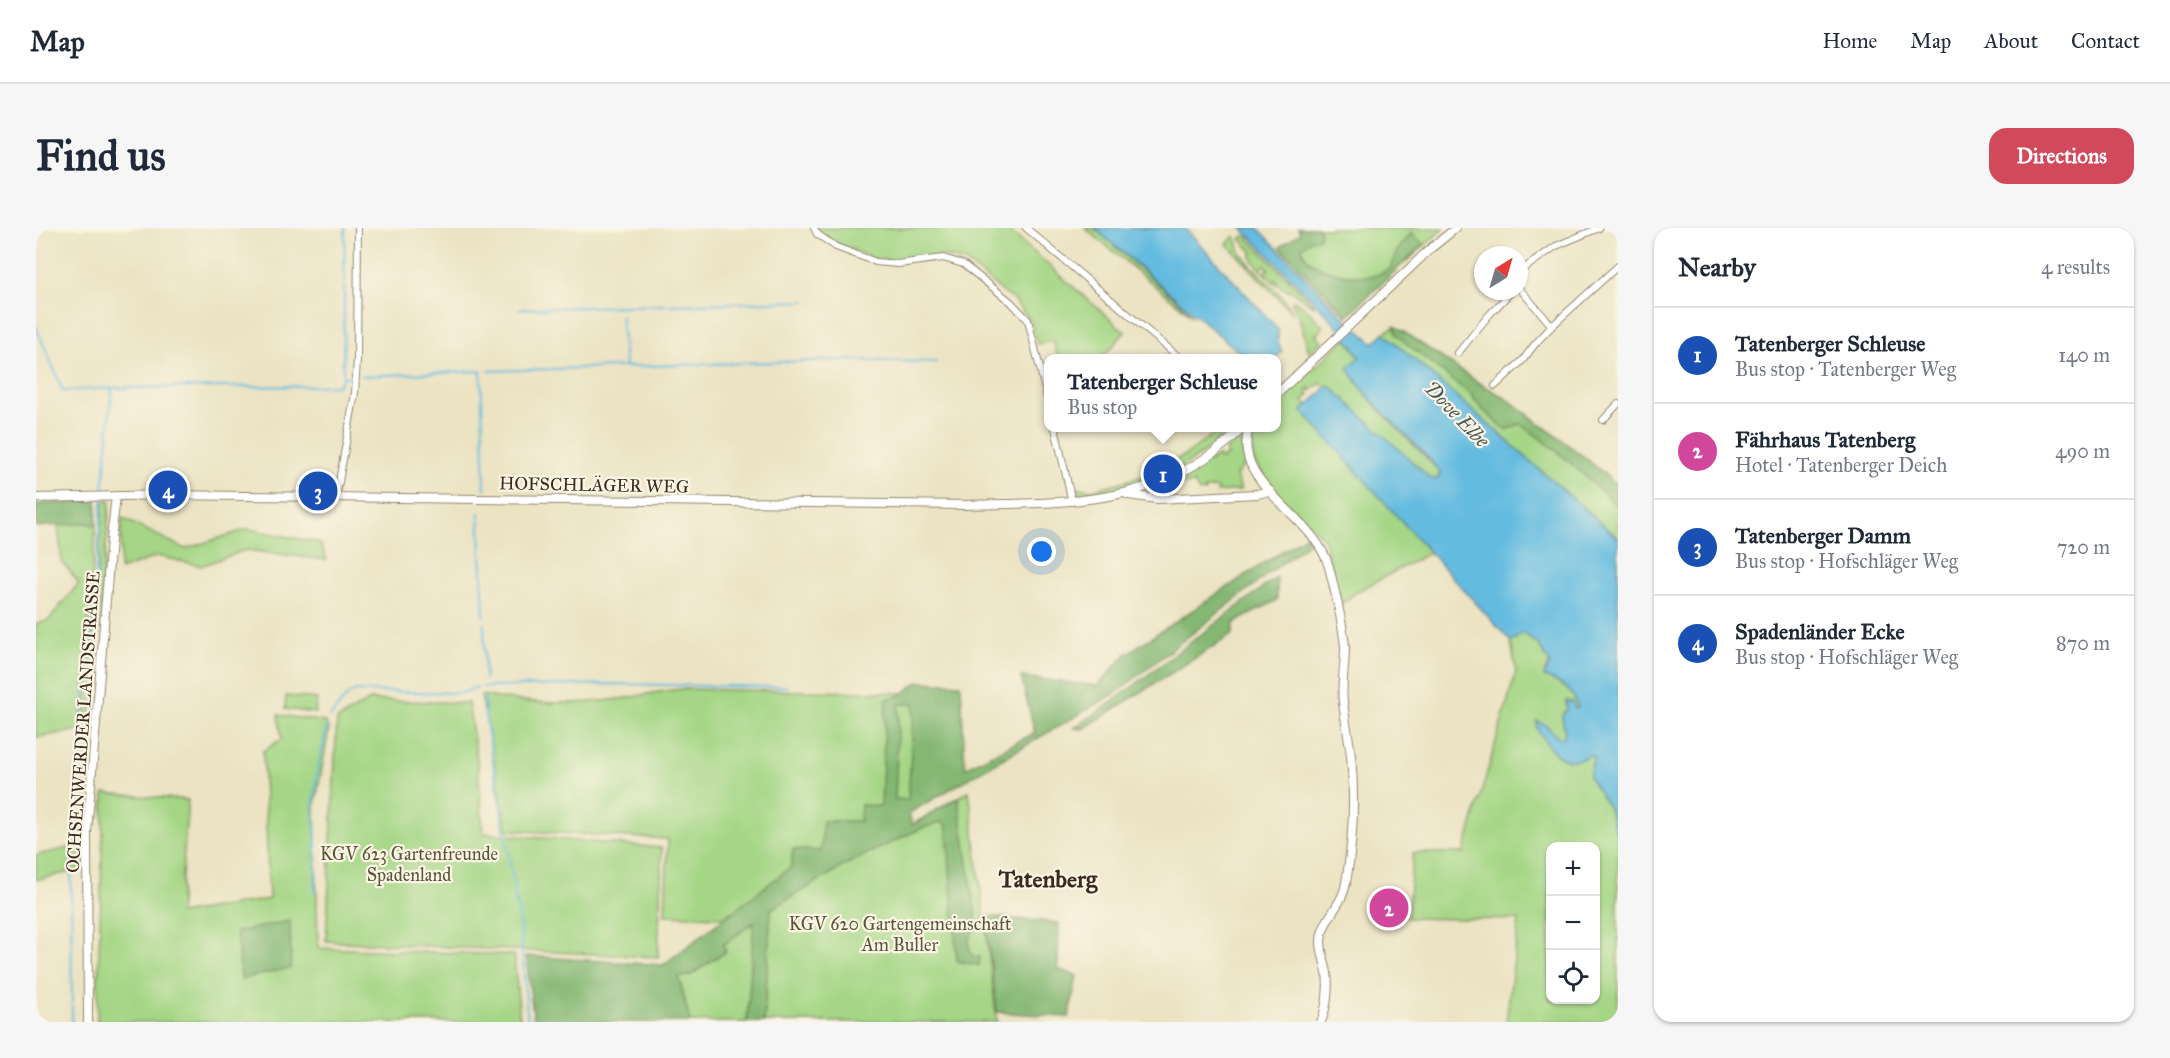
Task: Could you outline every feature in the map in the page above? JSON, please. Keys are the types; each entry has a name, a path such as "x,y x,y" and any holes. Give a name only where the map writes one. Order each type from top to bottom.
{"street":[{"path":"336,498 355,393 358,228"},
{"path":"814,228 817,234 836,247 876,262 898,264 943,258 963,264 1011,302 1028,320 1044,385"},
{"path":"1026,228 1174,354"},
{"path":"1528,266 1556,246 1599,228"},
{"path":"1281,390 1454,229"},
{"path":"1495,386 1523,360 1534,344 1552,326 1618,266"},
{"path":"1528,298 1552,326"},
{"path":"1458,353 1503,300"},
{"path":"1603,420 1618,404"},
{"path":"1055,432 1072,502"},
{"path":"1124,494 1147,488 1192,467 1237,432"},
{"path":"1248,432 1246,446 1250,466 1270,491 1310,532 1324,551 1344,644 1343,702 1351,755 1353,804 1346,886 1326,922 1321,942 1328,981 1322,1022"},
{"path":"1124,494 1157,499 1257,494 1270,491"},
{"name":"HOFSCHLÄGER WEG","path":"36,498 112,496 966,505 1072,502 1124,494"},
{"name":"OCHSENWERDER LANDSTRASSE","path":"88,1022 87,833 111,539 112,496"}],"green space":[{"path":"817,228 1006,228 1125,332 1106,354 1057,354 1053,341 1037,344 1030,320 1014,301 966,262 942,256 898,261 876,259 838,244"},
{"path":"1085,228 1094,228 1193,317"},
{"path":"1298,228 1318,228 1319,238 1311,240 1302,247 1305,255 1319,267 1341,274 1373,276 1391,268 1397,251 1411,233 1424,244 1347,316 1280,247 1300,233"},
{"path":"1318,228 1444,228 1405,263 1401,260 1391,268 1372,276 1353,276 1320,267 1305,255 1302,247 1320,232"},
{"path":"1245,235 1314,307 1290,290 1275,283 1278,282 1276,279 1273,282 1264,272 1269,269 1265,265 1262,271 1252,259 1252,251 1240,239"},
{"path":"1234,236 1247,261 1282,297 1293,314 1227,244"},
{"path":"1294,300 1307,309 1323,327 1316,335 1322,341 1309,352 1292,302"},
{"path":"1395,326 1479,383 1507,399 1588,460 1618,486 1618,538 1384,333"},
{"path":"1395,326 1479,383 1507,399 1588,460 1618,486 1618,507 1559,453 1520,424 1506,430 1482,409 1470,394 1396,334"},
{"path":"1346,338 1360,357 1356,381 1374,404 1440,472 1438,479 1431,479 1329,386 1326,388 1321,383 1311,391 1309,388 1306,391 1309,395 1303,401 1308,405 1302,411 1431,552 1358,591 1340,605 1324,539 1283,499 1263,476 1254,461 1252,441 1254,432 1281,432 1281,400"},
{"path":"1216,432 1228,432 1193,460 1154,480 1122,490 1092,495 1079,495 1071,487 1092,490 1140,477 1186,455"},
{"path":"1238,439 1242,444 1245,464 1236,475 1241,490 1217,492 1217,488 1199,492 1194,483 1184,485 1179,480 1218,456 1221,459 1228,455 1225,451"},
{"path":"97,501 96,526 86,523 36,527 36,504"},
{"path":"105,501 110,501 90,725 85,724"},
{"path":"122,518 185,549 248,529 320,543 327,560 246,550 201,566 158,556 120,570"},
{"path":"86,523 96,526 81,730 36,737 36,624 49,620 79,583 62,562 58,525"},
{"path":"1305,536 1308,543 1116,693 909,813 912,825 958,797 977,924 970,937 969,948 974,957 980,957 979,965 957,961 947,830 946,825 941,822 922,828 854,860 771,909 764,1022 747,1022 754,922 723,945 726,951 689,976 679,977 690,1022 534,1022 526,956 663,965 791,867 793,849 821,851 823,821 860,821 861,805 881,806 886,699 899,696 918,682 961,684 965,768 1035,733 1021,677 1098,686 1126,654","holes":["899,704 914,704 908,800 895,799"]},
{"path":"1277,577 1277,600 1234,623 1233,634 1083,729 1074,728 1108,705"},
{"path":"1523,633 1538,644 1550,663 1544,677 1556,681 1570,692 1578,708 1567,709 1562,716 1565,733 1563,738 1559,738 1546,725 1537,728 1594,757 1589,777 1609,808 1618,839 1618,1022 1506,1022 1519,920 1407,918 1413,853 1464,853 1516,672 1511,642"},
{"path":"683,689 917,693 912,811 722,917 665,915 668,839 507,830 481,695 533,702 568,703 619,699"},
{"path":"286,696 317,699 315,713 285,709"},
{"name":"KGV 623 Gartenfreunde Spadenland","path":"370,700 468,703 478,766 483,833 662,848 658,957 326,941 337,720"},
{"path":"278,715 325,722 329,729 315,806 318,948 514,955 520,1022 97,1022 104,793 188,800 179,914 269,899 263,751 282,739"},
{"name":"KGV 620 Gartengemeinschaft Am Buller","path":"969,791 997,1022 764,1022 771,909"},
{"path":"83,845 83,869 36,880 36,855"},
{"path":"985,916 1059,923 1058,969 1077,976 1069,1017 997,1012"},
{"path":"290,921 291,968 241,979 236,932"},
{"path":"755,922 747,1022 690,1022 679,977 689,976 726,951 722,945"}],"water":[{"path":"1094,228 1185,228 1278,329 1278,342 1282,352 1279,354 1241,354"},
{"name":"Dove Elbe","path":"1242,228 1258,228 1343,316 1373,343 1384,333 1618,538 1618,839 1609,808 1589,777 1594,757 1590,755 1572,760 1558,756 1537,728 1537,721 1546,725 1558,738 1562,738 1565,733 1562,716 1567,709 1566,701 1573,702 1575,708 1578,708 1573,696 1566,688 1544,677 1550,663 1538,644 1523,633 1511,642 1302,411 1329,385 1431,479 1438,479 1440,472 1436,467 1357,382 1348,368 1360,356 1335,323"}],"waterway":[{"path":"343,377 345,228"},
{"path":"519,309 806,301"},
{"path":"621,316 625,367"},
{"path":"36,327 63,391 112,388 319,386 339,385 343,377 354,377"},
{"path":"489,371 839,360 936,362"},
{"path":"361,376 481,371 485,489"},
{"path":"72,1022 71,867 112,388"},
{"path":"479,513 484,616"},
{"path":"484,624 485,679"},
{"path":"483,687 619,684 788,687"},
{"path":"330,717 348,695 355,691 461,693 478,687"},
{"path":"485,698 485,714 519,917 528,1022"},
{"path":"315,892 316,841 313,807 327,726"}],"place":[{"name":"Tatenberger Schleuse","path":"1163,474"},
{"name":"Spadenländer Ecke","path":"168,490"},
{"name":"Tatenberger Damm","path":"318,491"},
{"name":"Fährhaus Tatenberg","path":"1389,908"}],"district":[{"name":"Tatenberg","path":"1048,879"}]}
